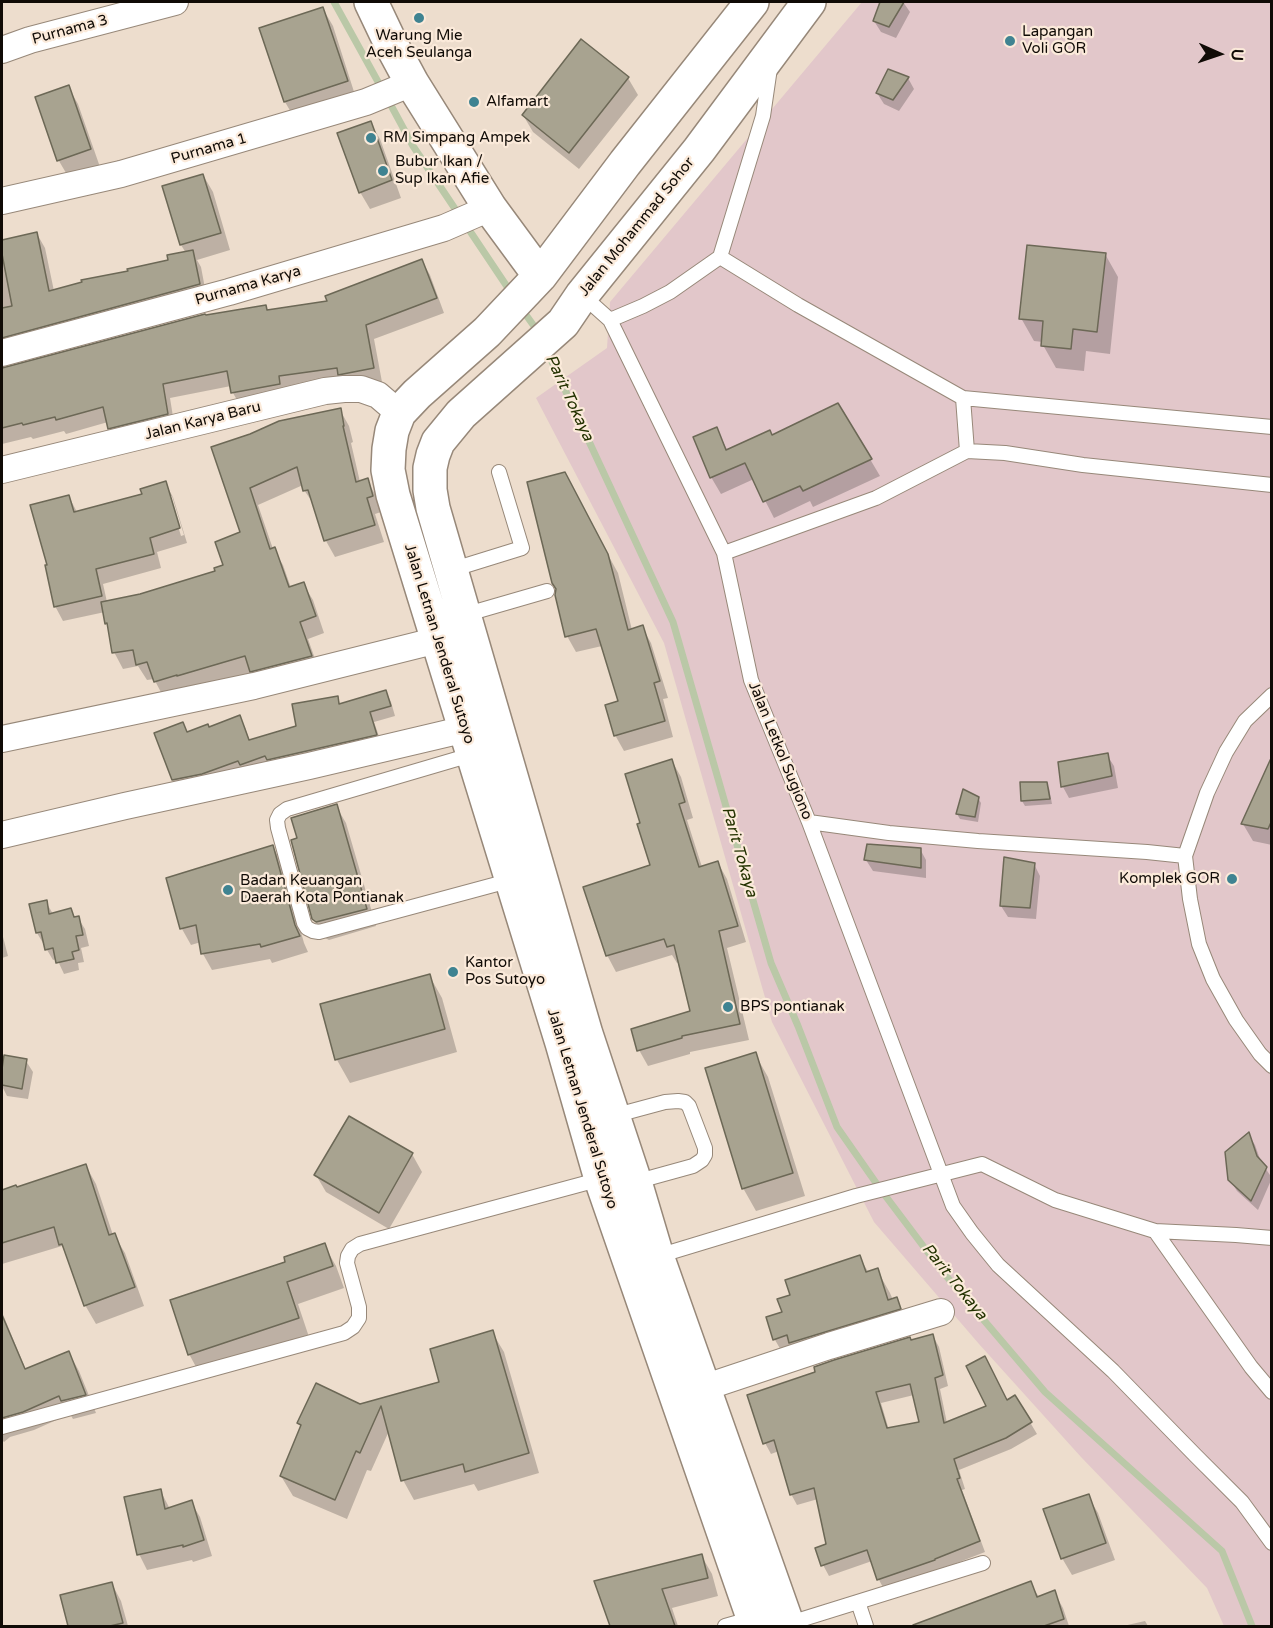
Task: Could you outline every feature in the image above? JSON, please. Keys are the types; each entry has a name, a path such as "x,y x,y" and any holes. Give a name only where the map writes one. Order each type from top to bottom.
{"street":[{"name":"Purnama 3","path":"2,50 30,40 175,2"},
{"path":"371,2 391,44 402,87 481,213 536,280"},
{"path":"399,413 487,332 536,280 752,2"},
{"name":"Jalan Mohammad Sohor","path":"445,433 461,414 563,323 582,295 699,150 809,2"},
{"name":"Purnama 1","path":"2,201 121,174 366,102 402,87"},
{"name":"Purnama Karya","path":"2,352 229,292 444,228 481,213"},
{"name":"Jalan Karya Baru","path":"2,470 325,391 361,389 378,395 399,413"},
{"name":"Jalan Letnan Jenderal Sutoyo","path":"399,413 388,449 388,470 393,495 512,880 574,1038 613,1116 657,1256 703,1388 762,1624"},
{"name":"Jalan Letnan Jenderal Sutoyo","path":"445,433 438,442 430,468 433,508 464,615 574,1038 601,1179 762,1624"},
{"path":"2,739 254,686 438,640"},
{"path":"2,835 309,766 470,742"},
{"path":"703,1388 941,1312"}],"lane":[{"path":"610,320 670,292 720,257 763,116 773,50"},
{"path":"731,107 763,116"},
{"path":"720,257 798,305 963,398 1272,427"},
{"name":"Jalan Letkol Sugiono","path":"582,295 610,320 724,553 751,680 872,986 953,1206 998,1265 1113,1371 1242,1502 1272,1543"},
{"path":"963,398 967,451"},
{"path":"724,553 876,498 967,451 1005,453 1083,465 1272,485"},
{"path":"451,570 522,548 499,472"},
{"path":"464,615 547,591"},
{"path":"1272,695 1245,721 1226,752 1207,793 1185,856 1190,899 1199,944 1213,979 1236,1020 1260,1054 1272,1066"},
{"path":"470,742 287,809 280,814 277,820 278,828 304,923 307,928 320,932 512,880"},
{"path":"809,822 900,834 1185,856"},
{"path":"613,1116 665,1102 685,1102 689,1106 705,1148 702,1160 693,1166 635,1182"},
{"path":"657,1256 856,1196 982,1164 1055,1200 1155,1231 1272,1238"},
{"path":"2,1427 344,1333 353,1327 359,1318 359,1307 347,1263 352,1249 360,1244 601,1179"},
{"path":"1155,1231 1251,1367 1272,1392"},
{"path":"762,1624 858,1602 983,1563"},
{"path":"858,1602 866,1626"}],"shaded area":[{"path":"862,2 1271,2 1271,1626 1224,1626 1207,1588 1081,1457 979,1344 874,1222 772,1022 664,643 536,398 607,348 610,302"}],"building":[{"path":"880,2 904,2 889,27 873,21"},
{"path":"323,7 348,81 284,102 259,28"},
{"path":"581,39 629,77 569,153 522,115"},
{"path":"888,69 909,77 893,100 876,93"},
{"path":"69,85 91,149 57,161 35,97"},
{"path":"371,121 392,180 359,193 337,133"},
{"path":"203,174 221,233 180,245 162,186"},
{"path":"37,232 49,291 82,282 81,280 168,260 167,255 193,250 200,284 2,338 2,308 12,306 2,254 2,240"},
{"path":"1027,245 1106,253 1097,332 1073,329 1071,349 1041,346 1043,321 1019,319"},
{"path":"422,259 437,298 366,325 374,368 338,375 337,368 279,376 280,384 231,393 227,371 163,384 168,414 108,429 103,407 56,420 55,417 2,428 2,368 205,314 266,305 267,310 327,301 325,296"},
{"path":"838,403 872,459 803,491 800,486 763,502 745,463 710,478 693,437 717,427 726,450 770,430 772,435"},
{"path":"341,408 356,482 368,478 373,496 367,498 375,525 324,541 308,490 303,491 297,467 250,488 270,549 275,547 289,587 304,582 316,616 300,622 312,656 250,672 245,656 154,682 147,662 136,665 133,650 112,653 101,602 140,594 215,571 214,568 223,565 215,542 240,532 211,447 279,421"},
{"path":"565,472 608,554 628,630 643,625 660,681 654,683 665,721 614,736 605,705 618,701 596,629 565,637 555,595 556,589 552,583 527,482"},
{"path":"166,481 180,528 150,538 154,554 96,569 102,596 54,607 45,565 47,565 30,505 69,495 74,512 142,494 140,489"},
{"path":"386,690 391,706 370,712 377,735 267,760 265,756 240,765 238,761 202,774 172,780 154,733 183,722 187,732 208,724 209,727 240,715 249,740 296,726 292,704 338,696 339,704"},
{"path":"1108,753 1112,776 1061,787 1058,762"},
{"path":"1272,756 1272,820 1268,829 1241,824"},
{"path":"672,759 685,802 679,804 699,867 718,861 738,926 719,931 740,1024 682,1036 682,1038 637,1051 631,1029 690,1011 674,945 667,947 664,939 606,956 583,887 650,865 625,774"},
{"path":"1020,782 1047,782 1050,799 1021,801"},
{"path":"963,789 979,797 975,817 956,814"},
{"path":"337,804 367,909 316,922 312,919 291,840 297,838 291,818"},
{"path":"867,844 921,848 921,868 864,860"},
{"path":"273,845 300,936 261,947 260,944 201,954 196,925 180,929 166,878"},
{"path":"1004,857 1035,863 1030,908 1000,906"},
{"path":"47,900 49,914 71,908 74,917 79,916 83,935 76,936 79,950 72,952 74,959 56,963 53,948 45,950 41,932 36,933 29,904"},
{"path":"430,974 445,1029 335,1060 320,1004"},
{"path":"756,1052 793,1173 742,1189 705,1068"},
{"path":"4,1055 27,1059 22,1089 2,1085"},
{"path":"349,1116 413,1153 379,1213 314,1175"},
{"path":"1249,1132 1257,1156 1267,1167 1251,1201 1228,1180 1225,1152"},
{"path":"86,1164 109,1235 115,1233 135,1287 84,1306 54,1227 2,1243 2,1190"},
{"path":"325,1243 333,1266 287,1282 299,1318 188,1355 170,1300 285,1262 284,1257"},
{"path":"860,1255 866,1272 878,1268 888,1300 897,1297 901,1309 789,1343 787,1335 773,1340 766,1317 782,1312 777,1299 790,1295 785,1280"},
{"path":"2,1315 25,1369 69,1351 86,1395 61,1401 59,1396 23,1412 2,1418"},
{"path":"493,1330 529,1453 465,1472 463,1464 401,1481 381,1406 360,1453 356,1451 335,1500 280,1476 301,1425 297,1423 316,1383 360,1404 439,1382 430,1349"},
{"path":"933,1334 943,1375 935,1378 944,1423 986,1406 966,1366 985,1356 1007,1400 1015,1395 1032,1422 1006,1438 954,1459 960,1478 957,1479 980,1541 935,1560 877,1580 867,1550 821,1566 815,1548 826,1544 814,1488 790,1495 774,1440 763,1444 747,1395 815,1372 814,1367 834,1360 910,1337 911,1340","holes":["910,1384 919,1422 887,1428 876,1392"]},
{"path":"161,1489 165,1509 192,1500 204,1540 183,1547 183,1545 137,1555 124,1497"},
{"path":"1089,1494 1106,1543 1061,1559 1043,1509"},
{"path":"702,1554 708,1578 662,1589 675,1626 610,1626 594,1581"},
{"path":"1031,1581 1037,1597 1055,1590 1064,1619 1044,1626 913,1626 913,1625"},
{"path":"112,1582 123,1623 110,1626 68,1626 60,1595"}],"waterway":[{"name":"Parit Tokaya","path":"334,2 382,89"},
{"name":"Parit Tokaya","path":"387,98 413,146 512,294"},
{"name":"Parit Tokaya","path":"521,308 539,333"},
{"name":"Parit Tokaya","path":"546,349 673,622 771,963 837,1127 942,1271 1045,1392 1222,1551 1252,1626"}],"place":[{"name":"Warung Mie Aceh Seulanga","path":"419,18"},
{"name":"Lapangan Voli GOR","path":"1010,41"},
{"name":"Alfamart","path":"474,102"},
{"name":"RM Simpang Ampek","path":"371,138"},
{"name":"Bubur Ikan / Sup Ikan Afie","path":"383,171"},
{"name":"Komplek GOR","path":"1232,879"},
{"name":"Badan Keuangan Daerah Kota Pontianak","path":"228,890"},
{"name":"Kantor Pos Sutoyo","path":"453,972"},
{"name":"BPS pontianak","path":"728,1007"}]}
